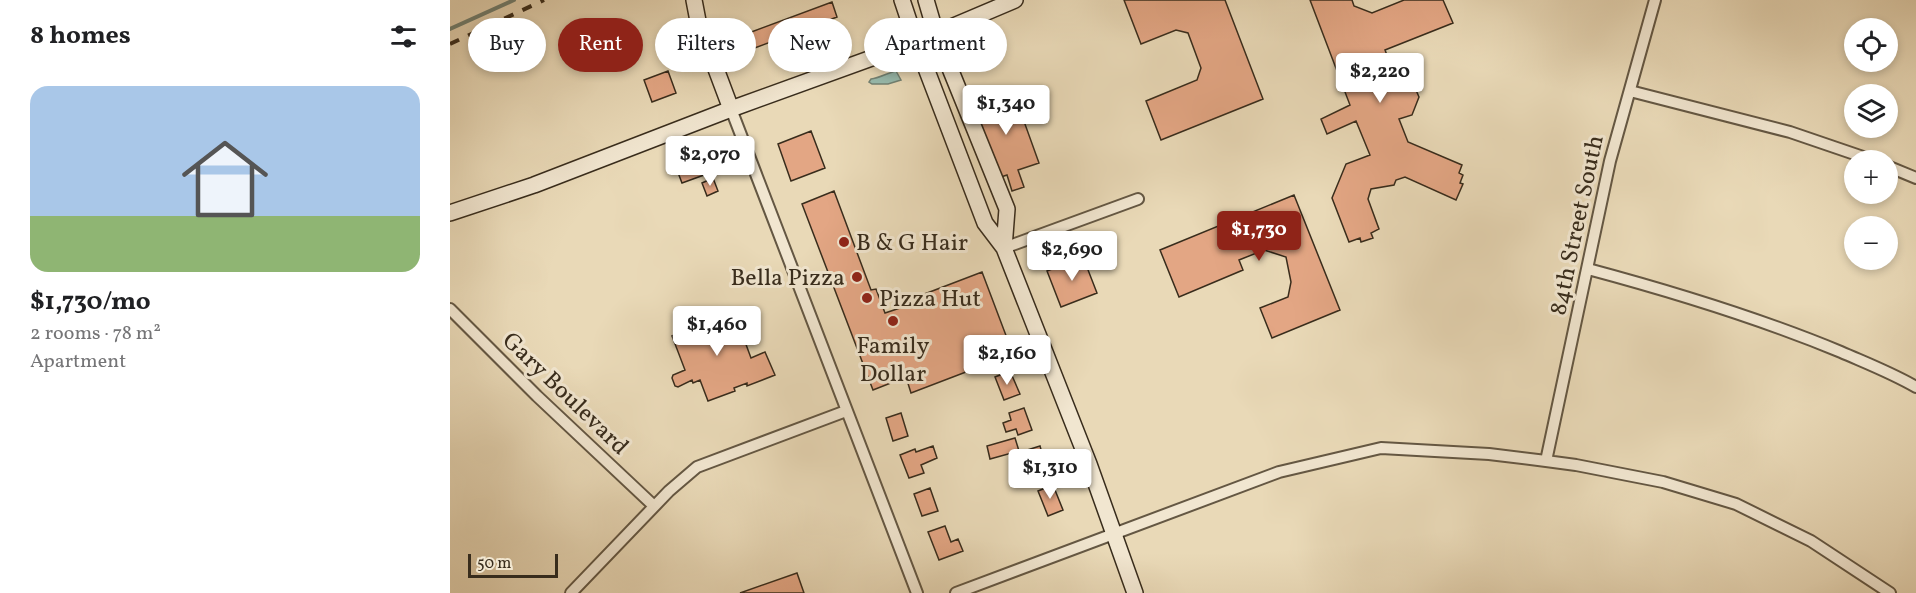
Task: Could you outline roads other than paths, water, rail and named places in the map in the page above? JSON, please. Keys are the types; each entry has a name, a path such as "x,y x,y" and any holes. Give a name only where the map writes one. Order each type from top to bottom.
{"street":[{"path":"686,0 696,18"},
{"path":"694,0 697,18"},
{"path":"902,0 908,18"},
{"path":"926,0 931,18"},
{"path":"973,18 1015,0"},
{"name":"84th Street South","path":"1546,461 1610,161 1655,0"},
{"path":"450,213 534,185 864,61"},
{"path":"717,72 917,593"},
{"path":"927,72 985,223 1005,248 1089,464 1135,593"},
{"path":"951,72 1006,209 1005,248"},
{"path":"1629,91 1790,132 1844,150"},
{"path":"1898,171 1916,178"},
{"path":"1005,248 1138,199"},
{"path":"1588,269 1784,328 1916,387"},
{"name":"Gary Boulevard","path":"450,309 654,506"},
{"path":"571,593 654,506 697,466 846,411"},
{"path":"956,593 1279,472 1381,448 1489,454 1576,465 1663,482 1736,504 1811,541 1890,593"}],"waterway":[{"path":"450,29 514,0"}],"railway":[{"path":"450,44 544,0"}],"place":[{"name":"B & G Hair","path":"844,242"},
{"name":"Bella Pizza","path":"857,277"},
{"name":"Pizza Hut","path":"867,298"},
{"name":"Family Dollar","path":"893,321"}]}
